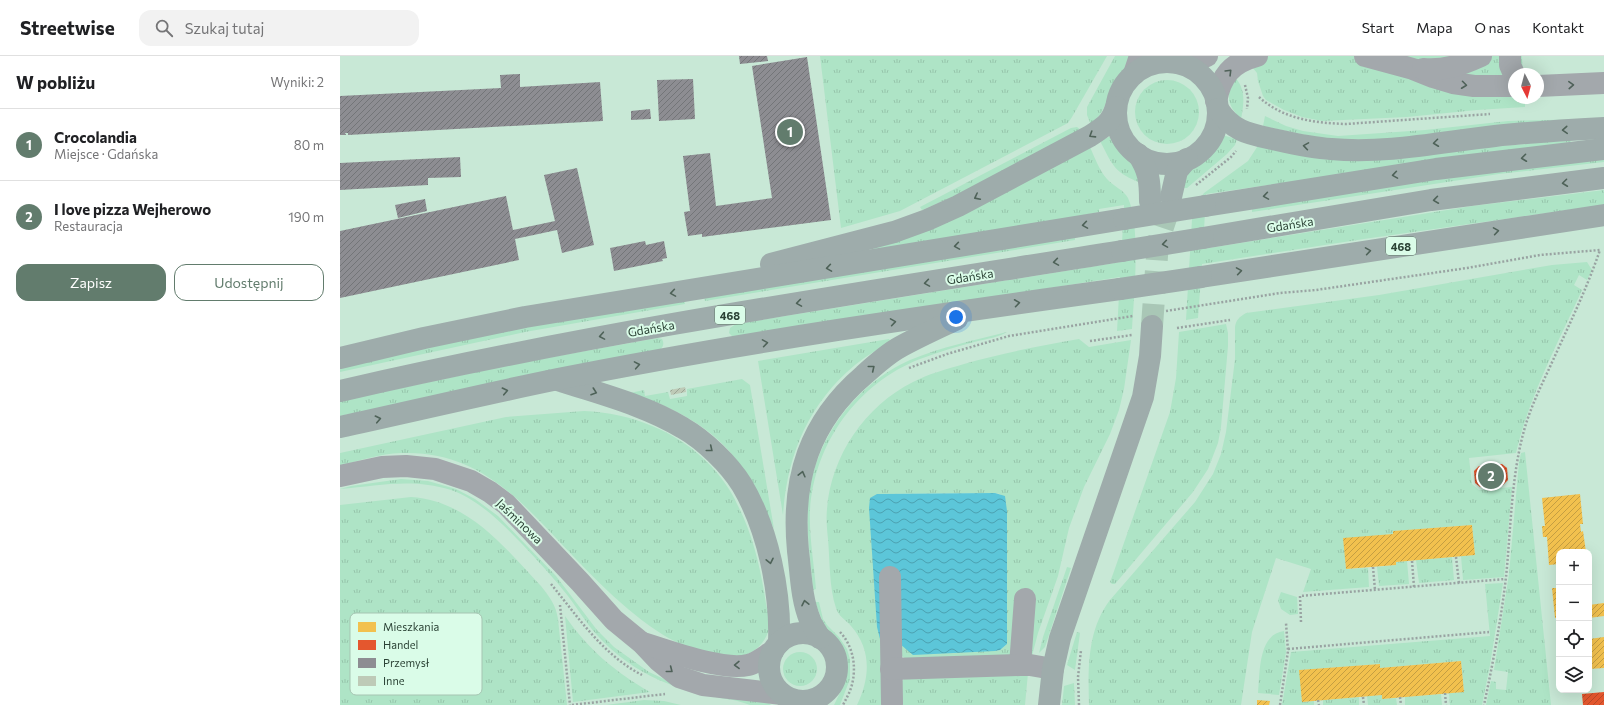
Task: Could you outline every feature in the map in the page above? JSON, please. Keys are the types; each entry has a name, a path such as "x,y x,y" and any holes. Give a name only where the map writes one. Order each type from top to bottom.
{"main road":[{"path":"694,289 762,267 894,232 939,215 964,203 1090,136 1107,125 1113,117 1119,95 1137,65 1144,67 1155,63 1178,62 1200,74 1207,82 1217,105 1226,120 1243,131 1301,145 1331,149 1361,150 1530,132 1604,128"},
{"path":"1138,154 1160,199 1177,172 1187,160 1202,149 1213,133 1217,121 1217,105"},
{"path":"1116,107 1117,121 1121,134 1128,145 1138,154 1150,160 1162,163 1175,163 1187,160"},
{"path":"340,358 497,322 694,289 1436,169 1604,149"},
{"name":"Gdańska","path":"340,391 410,375 598,337 1431,200 1604,178"},
{"name":"468","path":"340,427 557,379 745,346 978,309 1201,277 1604,215"},
{"path":"829,633 810,621 804,604 797,543 797,495 806,456 815,433 844,393 872,367 899,347 978,309"},
{"path":"1048,705 1053,669 1065,625 1140,410 1147,377 1143,330"},
{"path":"557,379 656,414 684,428 715,452 729,467 741,484 753,508 766,547 778,610 776,647 769,663 770,677 775,686 787,699 803,701 826,698 835,678 836,663 831,648 829,633"},
{"path":"776,647 786,637 795,634 829,633"}],"street":[{"path":"1178,62 1207,56"},
{"path":"1217,105 1219,87 1224,76 1240,62 1256,56"},
{"path":"1369,57 1413,68 1433,70 1452,68 1481,56"},
{"path":"1510,56 1511,68"},
{"path":"1413,68 1433,77 1453,83 1474,86 1508,86"},
{"path":"1544,86 1604,83"},
{"name":"Jaśminowa","path":"340,476 382,467 406,466 435,469 472,481 506,504 610,616 642,643 659,661 678,677 703,685 787,699"},
{"path":"890,577 892,703"},
{"path":"1020,665 1024,599"},
{"name":"Jaśminowa","path":"642,643 703,661 732,666 748,665 761,659 776,647"},
{"path":"892,669 1030,665 1053,669"}],"path":[{"path":"1259,97 1276,110 1301,120 1322,123 1352,123 1458,115 1496,114"},
{"path":"1199,306 1467,268 1540,255 1600,250 1590,280 1542,384 1525,427 1514,486 1505,579 1497,639 1484,705"},
{"path":"906,369 947,354 1009,336 1118,319"},
{"path":"1177,328 1230,320"},
{"path":"1090,341 1143,330"},
{"path":"1456,556 1459,583"},
{"path":"1412,561 1414,587"},
{"path":"1373,567 1375,590"},
{"path":"1302,622 1300,596 1505,579"},
{"path":"548,581 592,635 606,649 619,660 648,678"},
{"path":"560,604 571,705 665,694"},
{"path":"1280,705 1288,649 1286,623"},
{"path":"1288,649 1490,632"},
{"path":"829,633 842,634 850,647 854,663 853,681 843,705"},
{"path":"1445,694 1446,705"},
{"path":"1363,697 1364,705"},
{"path":"1400,697 1401,705"},
{"path":"1318,700 1319,705"}],"green space":[{"path":"820,56 1107,56 1068,123 900,211 841,228"},
{"path":"1115,56 1133,56 1115,82 1101,114 1091,125 1087,115 1087,107"},
{"path":"1243,56 1522,56 1523,68 1508,68 1508,104 1525,104 1525,107 1407,117 1322,121 1302,117 1284,110 1266,100 1263,96 1258,81 1257,73"},
{"path":"1235,77 1243,92 1241,119 1232,109 1229,99 1230,89"},
{"path":"1161,80 1173,80 1190,89 1197,100 1199,112 1197,124 1190,135 1173,144 1161,144 1149,139 1140,130 1135,118 1135,106 1140,94 1149,85"},
{"path":"1265,116 1286,126 1303,131 1338,136 1425,130 1508,121 1592,119 1363,142 1324,139 1263,126"},
{"path":"1077,127 1081,130 955,196 922,210 920,207 1071,128"},
{"path":"1222,135 1237,139 1235,145 1227,154 1187,188 1180,188 1192,168 1210,153"},
{"path":"1111,136 1121,150 1132,161 1143,184 1120,172 1112,163 1100,141"},
{"path":"1570,140 1571,142 1206,194 1203,249 1472,206 1604,190 1604,205 1364,239 1202,264 1198,318 1186,320 1192,219 1201,197 1204,193 1248,161 1259,144 1436,152"},
{"path":"1090,147 1097,164 1104,175 1126,195 1132,210 1136,243 1136,262 1132,329 1117,331 1120,277 738,337 732,336 729,333 730,328 736,324 1121,262 1124,205 1099,209 1099,212 1075,217 870,250"},
{"path":"1604,158 1604,162 1499,174 1252,212 1252,208 1429,180"},
{"path":"1075,236 1075,240 705,301 704,296"},
{"path":"1587,262 1592,270 1587,280 1579,275 1574,285 1582,290 1536,390 1528,411 1516,453 1469,458 1472,484 1479,490 1512,487 1504,577 1463,580 1461,556 1475,555 1472,525 1393,531 1393,534 1344,539 1346,569 1368,568 1369,587 1303,592 1311,569 1276,558 1252,632 1241,705 1089,705 1090,650 1102,612 1110,600 1195,502 1213,474 1221,454 1226,432 1235,359 1235,327 1236,322 1240,317 1246,313 1379,295 1552,265"},
{"path":"684,299 685,304 525,332 340,372 340,366 469,336"},
{"path":"1226,324 1228,346 1221,427 1218,443 1208,469 1193,492 1115,584 1112,584 1110,582 1170,412 1176,378 1179,332"},
{"path":"1007,332 997,337 934,354 898,370 877,383 843,418 830,439 820,462 813,486 810,520 816,589 813,590 808,526 808,505 811,482 818,459 827,438 840,418 854,400 871,384 910,360 970,341"},
{"path":"658,338 662,339 663,342 663,346 660,350 340,416 340,401 518,363"},
{"path":"889,339 891,342 863,359 839,380 824,397 813,414 803,432 789,472 783,515 758,361"},
{"path":"1079,339 1089,347 1131,340 1124,389 1119,410 1110,434 1084,487 1069,528 1058,576 1038,633 1032,656 907,660 902,656 898,643 995,651 1000,650 1007,644 1006,502 1000,494 995,493 877,494 901,682 905,678 1028,673 1025,705 857,705 866,674 866,654 858,635 840,616 836,608 831,583 827,521 830,489 835,470 843,452 866,419 880,405 896,392 913,382 938,372 993,356"},
{"path":"742,379 750,385 774,529 737,462 720,441 697,423 671,409 630,393 644,390 645,396 668,392 670,399 687,396 687,389"},
{"path":"584,411 636,420 669,434 698,454 711,466 726,484 748,528 762,578 769,619 769,629 762,643 755,650 741,656 722,656 693,649 663,635 637,616 607,590 519,500 499,484 478,471 455,461 430,454 401,453 378,456 340,466 340,453 506,417"},
{"path":"1525,452 1551,705 1486,705 1491,681 1496,682 1496,689 1506,690 1508,672 1494,670 1509,574 1519,462 1521,453"},
{"path":"401,479 428,481 456,489 475,499 498,516 556,576 597,630 614,647 649,672 679,686 768,702 771,705 750,705 735,700 713,697 676,687 659,680 626,661 597,635 568,596 540,563 514,536 490,513 461,494 436,486 422,484 396,484 340,489"},
{"path":"411,497 432,500 451,507 484,528 541,586 554,605 558,619 567,705 340,705 340,505"},
{"path":"1452,557 1454,580 1419,583 1416,560"},
{"path":"1407,561 1409,584 1379,586 1377,567 1396,565 1396,562"},
{"path":"1067,567 1071,568 1045,647 1039,653 1043,637"},
{"path":"1503,583 1482,705 1450,705 1449,693 1464,692 1461,661 1380,668 1380,664 1300,670 1302,702 1314,701 1314,705 1282,705 1291,652 1490,636 1485,584"},
{"path":"1281,592 1297,597 1298,614 1290,615 1281,609 1278,600"},
{"path":"815,602 819,602 823,619 839,637 847,649 850,659 850,679 840,705 834,705 846,680 847,662 840,645 824,625"},
{"path":"565,616 583,639 603,659 625,676 650,692 573,702"},
{"path":"1284,631 1286,652 1279,695 1258,693 1260,665 1265,647 1269,639"},
{"path":"1077,632 1080,633 1075,670 1067,665"},
{"path":"797,652 803,652 812,657 816,663 816,675 812,681 803,686 797,686 788,681 783,672 783,666 788,657"},
{"path":"1074,683 1075,705 1062,705 1064,686"},
{"path":"1441,694 1442,705 1405,705 1405,697"},
{"path":"1382,695 1382,699 1396,698 1397,705 1368,705 1367,696"},
{"path":"1359,697 1359,705 1323,705 1323,700"},
{"path":"644,700 664,701 681,705 606,705"}],"water":[{"path":"995,493 1005,496 1007,511 1007,644 1000,650 995,651 913,655 900,644 881,643 877,627 869,508 870,498 877,494"}],"building: Mieszkania":[{"path":"1580,494 1583,524 1580,524 1581,532 1583,531 1586,549 1556,549 1556,564 1549,565 1547,537 1543,537 1542,526 1545,526 1542,498"},
{"path":"1472,525 1475,555 1396,562 1396,565 1346,569 1343,538 1393,534 1393,531"},
{"path":"1552,588 1556,588 1555,618"},
{"path":"1604,603 1604,616 1592,618 1592,605"},
{"path":"1604,637 1604,668 1592,669 1592,639"},
{"path":"1461,661 1464,692 1382,699 1382,695 1302,702 1299,670 1380,664 1380,668"},
{"path":"1257,700 1270,701 1269,705 1257,705"}],"building: Handel":[{"path":"1502,464 1507,468 1508,480 1503,485 1480,487 1475,483 1474,471 1479,466"},
{"path":"1604,692 1604,705 1583,705 1582,694"}],"building: Przemysł":[{"path":"739,56 767,56 768,61 740,64"},
{"path":"807,57 831,220 702,237 702,234 688,236 684,212 690,211 683,156 710,153 716,206 772,198 752,66"},
{"path":"520,74 520,87 600,82 603,121 348,135 348,133 345,133 346,135 340,135 340,96 501,88 500,75"},
{"path":"693,79 695,119 659,121 657,80"},
{"path":"650,109 651,119 631,120 631,111"},
{"path":"460,157 461,177 428,178 428,185 340,190 340,163"},
{"path":"577,168 594,245 562,253 557,230 515,239 519,260 340,298 340,231 506,196 513,230 555,221 544,175"},
{"path":"425,199 427,211 398,218 395,205"},
{"path":"645,241 646,245 664,241 667,258 662,259 663,261 614,271 610,248"}],"building: Inne":[{"path":"685,387 686,392 671,395 670,390"}],"tunnel":[{"path":"1152,326 1158,242 1169,209 1171,197"}],"place":[{"name":"Crocolandia","path":"790,132"},
{"name":"I love pizza Wejherowo","path":"1491,476"}]}
